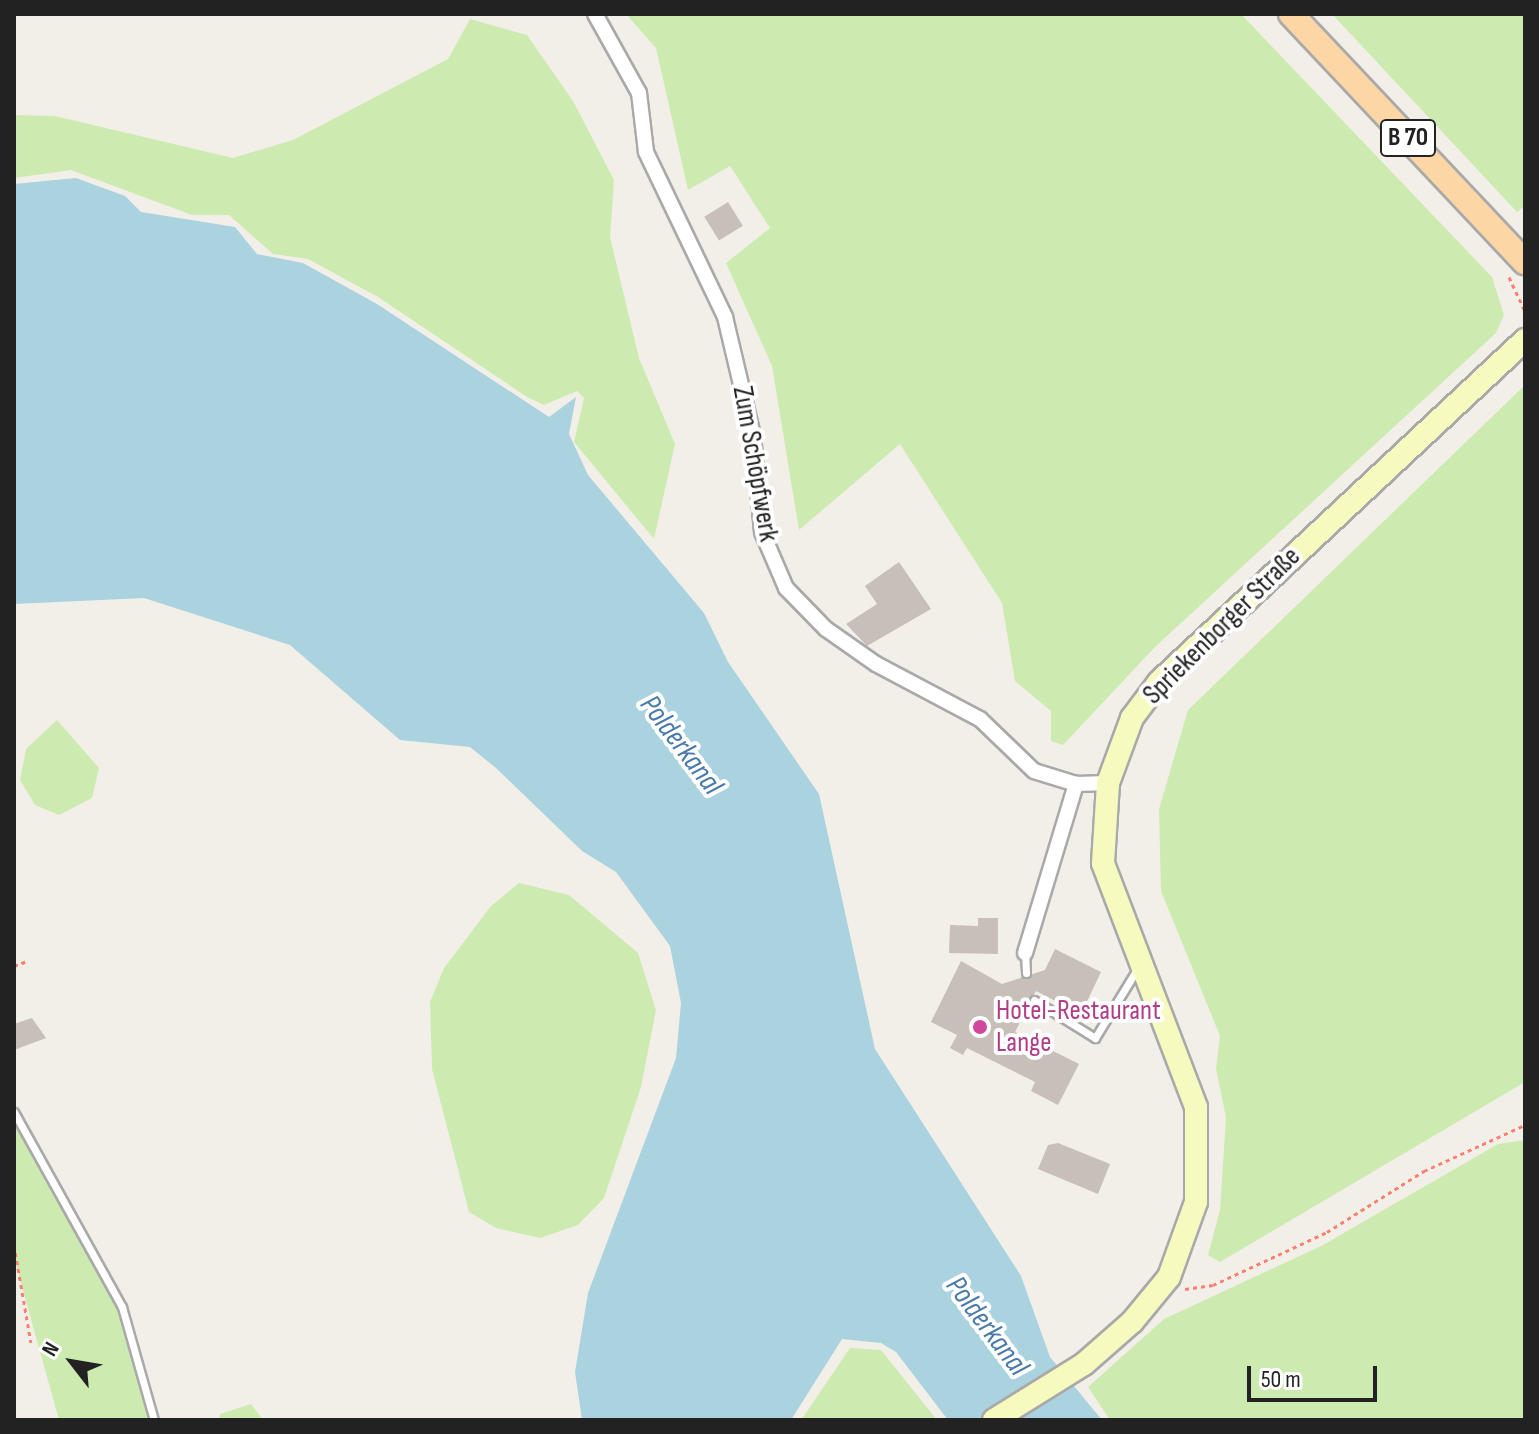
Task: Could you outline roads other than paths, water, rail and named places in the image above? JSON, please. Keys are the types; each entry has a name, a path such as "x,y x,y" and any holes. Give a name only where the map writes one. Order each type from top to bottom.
{"main road":[{"name":"B 70","path":"1291,14 1525,262"}],"street":[{"name":"Zum Schöpfwerk","path":"595,14 639,93 646,152 725,317 753,435 762,532 786,588 826,629 876,664 980,719 1034,771 1076,784 1108,783"},
{"name":"Spriekenborger Straße","path":"994,1420 1084,1364 1158,1293 1187,1235 1200,1138 1180,1057 1104,872 1108,783 1132,718 1159,682 1525,340"},
{"path":"1025,953 1076,784"}],"lane":[{"path":"1025,953 1026,973"},
{"path":"1034,1000 1095,1038 1140,964"},
{"path":"14,1112 122,1307 154,1420"}],"water":[{"name":"Polderkanal","path":"76,178 125,196 141,212 235,227 257,254 303,263 377,304 549,417 576,397 569,434 588,475 704,613 728,662 819,794 875,1049 1021,1276 1050,1357 1102,1420 948,1420 896,1352 881,1343 842,1339 791,1420 582,1420 575,1372 588,1293 676,1058 681,1003 670,946 616,872 582,851 470,747 400,740 290,645 144,598 14,604 14,184"}],"place":[{"name":"Hotel-Restaurant Lange","path":"980,1027"}]}
